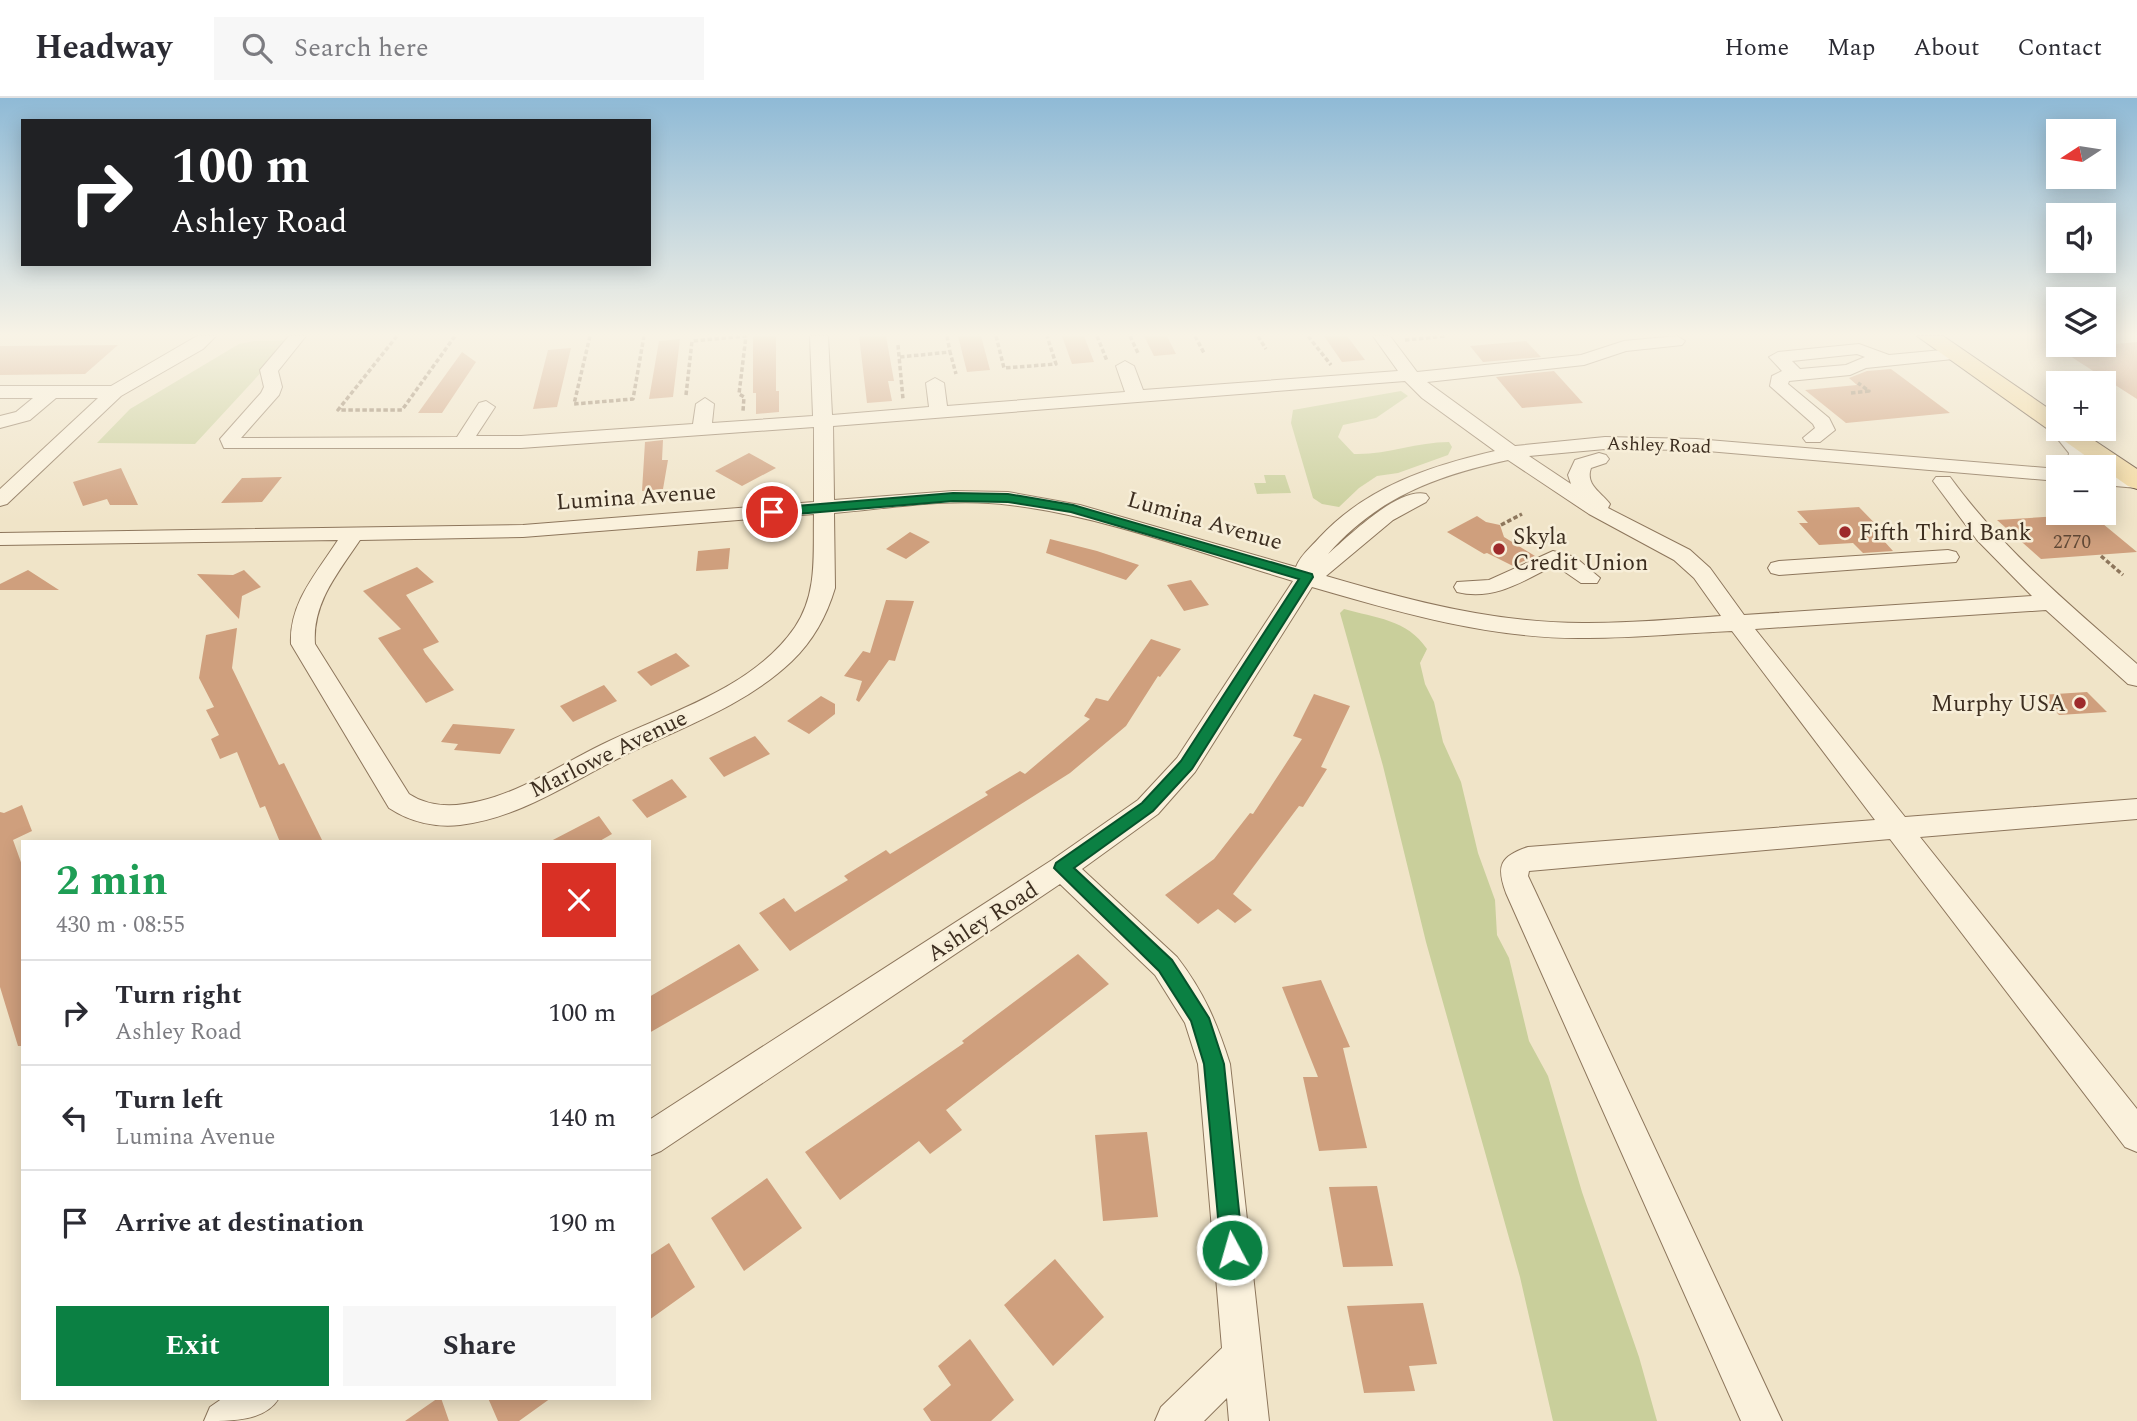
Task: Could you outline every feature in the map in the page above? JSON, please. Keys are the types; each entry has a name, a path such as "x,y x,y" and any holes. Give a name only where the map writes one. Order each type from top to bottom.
{"main road":[{"path":"2023,398 2046,417"},
{"path":"2116,439 2137,453"},
{"path":"2079,441 2137,481"}],"street":[{"path":"0,422 23,416 44,398"},
{"path":"0,500 109,398"},
{"path":"268,398 230,439 231,444 521,442 1126,398"},
{"name":"Marlowe Avenue","path":"352,535 308,603 302,624 307,653 399,801 408,808 431,815 459,815 503,804 740,688 783,656 804,633 817,610 824,588 822,398"},
{"path":"937,398 939,412"},
{"path":"1434,398 1588,506 1672,548 1693,564 2137,1136"},
{"path":"1793,398 1822,422 1825,430 1813,438"},
{"path":"702,430 705,404"},
{"path":"463,442 486,407"},
{"name":"Ashley Road","path":"1307,577 1306,567 1332,537 1370,504 1415,481 1510,453 1593,442 1667,442 2046,472"},
{"path":"1599,459 1580,467 1580,484 1596,501 1637,525 1640,532"},
{"name":"Ashley Road","path":"651,1139 1062,868 1148,807 1186,765 1307,577 1326,567 1377,523 1416,499 1471,479 1531,467 1599,459 1689,459 2046,489"},
{"path":"2116,480 2137,481"},
{"path":"1943,481 1980,532 2137,677"},
{"path":"2116,495 2137,496"},
{"name":"Lumina Avenue","path":"0,539 352,535 572,528 953,497 1008,498 1046,503 1307,577"},
{"path":"1779,568 1948,557"},
{"path":"1465,587 1493,586 1553,558 1567,562 1588,578"},
{"path":"1307,577 1438,614 1525,627 1605,631 2054,601"},
{"path":"1762,1421 1521,894 1514,870 1522,860 1541,857 2137,809"},
{"path":"1062,868 1166,966 1200,1018 1214,1064 1249,1421"},
{"path":"1175,1421 1242,1356"},
{"path":"224,1421 255,1400"}],"path":[{"path":"348,398 338,410 402,410 411,398"},
{"path":"575,398 574,404 633,398"},
{"path":"742,423 744,398"},
{"path":"1501,525 1522,514"},
{"path":"2101,556 2123,575"}],"green space":[{"path":"149,398 238,398 195,444 97,443 130,409"},
{"path":"1363,398 1405,398 1376,418 1343,425 1338,437 1354,454 1449,442 1452,447 1448,455 1398,473 1377,476 1339,507 1322,504 1313,498 1291,423 1293,410"},
{"path":"1264,475 1285,475 1291,493 1257,494 1254,483 1266,483"},
{"path":"1344,609 1390,621 1410,631 1427,649 1420,663 1425,684 1434,702 1443,742 1461,782 1478,853 1495,900 1497,935 1509,958 1529,1041 1548,1076 1582,1192 1639,1357 1657,1421 1553,1421 1520,1277 1426,942 1383,766 1340,613"}],"building":[{"path":"429,398 452,398 442,413 418,413"},
{"path":"536,398 559,398 557,407 533,409"},
{"path":"756,398 779,398 779,412 756,414"},
{"path":"866,398 891,398 892,401 867,403"},
{"path":"1513,398 1578,398 1583,403 1522,408"},
{"path":"1815,398 1930,398 1950,413 1846,423"},
{"path":"663,440 662,460 668,460 663,489 642,491 645,442"},
{"path":"749,453 776,468 742,486 715,471"},
{"path":"121,468 138,505 110,505 107,499 83,506 73,482"},
{"path":"282,477 262,502 221,503 242,478"},
{"name":"Fifth Third Bank","path":"1859,507 1891,540 1884,541 1893,551 1863,553 1853,543 1819,545 1799,523 1808,523 1797,511"},
{"name":"Skyla Credit Union","path":"1477,516 1486,522 1500,525 1504,537 1535,556 1513,566 1484,554 1447,532"},
{"path":"2046,517 2046,525 2104,525 2137,552 2041,559 1997,520"},
{"path":"910,532 930,542 906,559 886,549"},
{"path":"1050,539 1139,565 1126,580 1046,553"},
{"path":"730,548 728,569 696,571 698,551"},
{"path":"417,567 434,582 406,595 439,642 423,649 425,653 454,690 426,703 378,638 401,629 363,591"},
{"path":"28,570 59,590 0,590 0,584"},
{"path":"244,570 261,587 242,596 239,619 197,574 233,575"},
{"path":"1191,580 1209,605 1184,611 1167,585"},
{"path":"886,600 914,601 895,661 889,660 859,702 856,700 862,681 844,676 863,651 870,653"},
{"path":"237,628 232,668 279,765 284,763 322,840 279,840 265,806 260,808 237,752 220,759 211,739 219,735 206,710 214,707 199,678 206,635"},
{"path":"1151,639 1181,649 1160,677 1158,676 1126,726 1070,773 790,951 759,913 784,898 795,912 848,880 844,876 886,850 890,854 988,795 985,792 1020,771 1025,774 1090,719 1084,716 1096,698 1108,701"},
{"path":"676,653 690,666 651,686 637,672"},
{"path":"604,685 617,701 573,722 560,706"},
{"path":"2087,692 2107,712 2059,715 2040,695"},
{"path":"1314,694 1350,706 1321,767 1327,769 1303,807 1299,806 1233,894 1252,910 1235,923 1218,909 1198,924 1165,895 1214,859 1250,813 1253,814 1302,739 1293,736"},
{"path":"821,696 835,704 835,714 809,734 787,721"},
{"path":"453,724 515,729 500,754 454,750 458,744 441,742"},
{"path":"755,736 770,754 724,777 709,758"},
{"path":"672,779 687,797 647,818 632,800"},
{"path":"22,805 32,831 13,840 21,862 21,1046 18,1046 0,987 0,812 4,813"},
{"path":"599,816 612,834 602,840 553,840"},
{"path":"739,944 759,970 651,1032 651,996"},
{"path":"1078,954 1109,984 946,1110 962,1130 930,1154 919,1141 840,1200 805,1152 964,1043 962,1041"},
{"path":"1321,980 1350,1047 1343,1048 1367,1148 1319,1151 1303,1077 1318,1077 1282,987"},
{"path":"1147,1132 1158,1217 1103,1221 1095,1135"},
{"path":"767,1178 802,1228 744,1271 711,1218"},
{"path":"1377,1186 1393,1266 1343,1267 1329,1187"},
{"path":"669,1243 695,1287 651,1319 651,1255"},
{"path":"1055,1259 1104,1317 1053,1366 1004,1305"},
{"path":"1423,1303 1437,1364 1409,1366 1415,1391 1364,1393 1347,1306"},
{"path":"970,1339 1014,1400 991,1421 931,1421 923,1409 951,1385 938,1366"},
{"path":"435,1400 442,1400 449,1421 405,1421"},
{"path":"489,1400 548,1400 519,1421 498,1421"}],"place":[{"name":"Fifth Third Bank","path":"1845,532"},
{"name":"Skyla Credit Union","path":"1499,549"},
{"name":"Murphy USA","path":"2080,703"}],"route":[{"path":"772,512 953,497 1008,498 1073,509 1307,577 1186,765 1148,807 1062,868 1166,966 1200,1018 1214,1064 1232,1250"}]}
